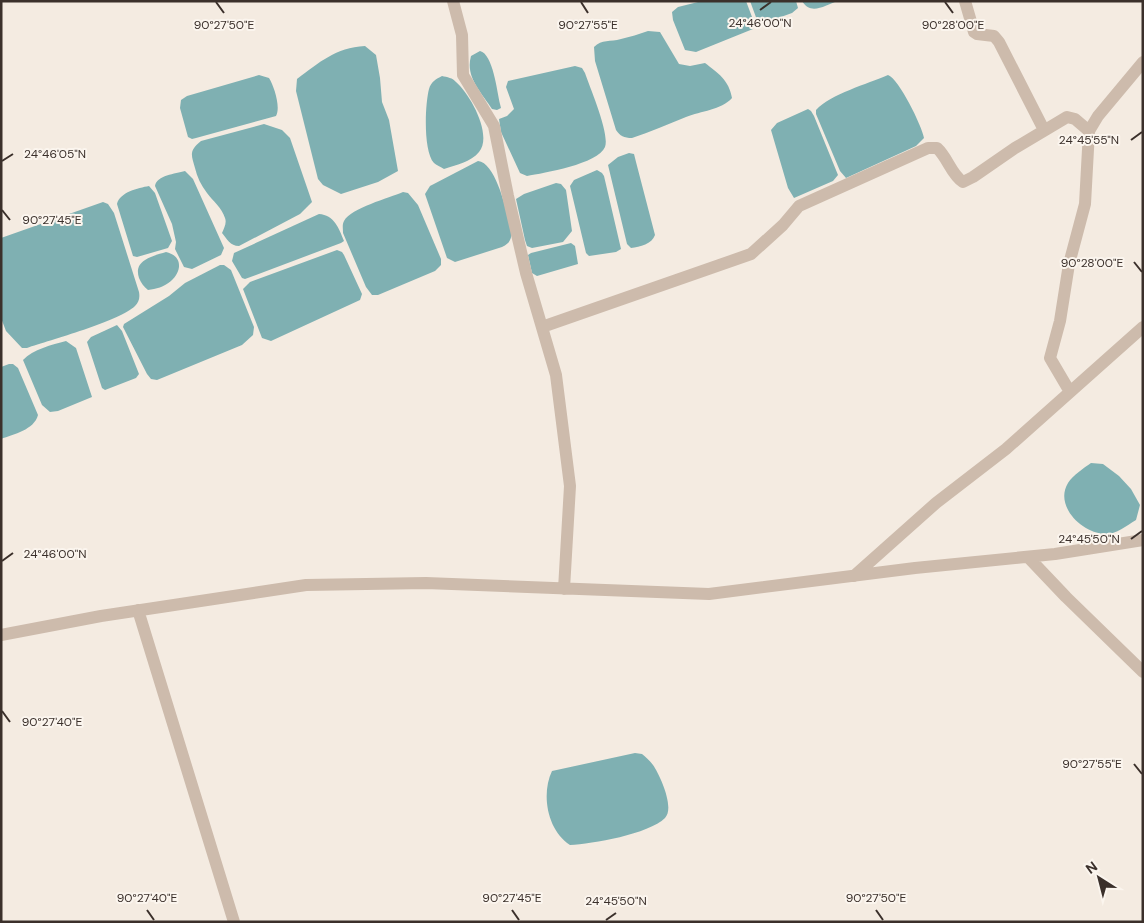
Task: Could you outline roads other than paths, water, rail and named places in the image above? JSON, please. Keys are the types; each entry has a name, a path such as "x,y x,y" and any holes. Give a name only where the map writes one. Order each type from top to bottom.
{"street":[{"path":"453,1 462,35 463,75 494,126 526,273 556,375 570,486 564,589"},
{"path":"965,1 974,32 994,36 999,42 1044,130"},
{"path":"1070,392 1050,358 1060,321 1069,264 1085,204 1089,130 1098,116 1143,62"},
{"path":"542,328 751,254 783,225 799,206 928,148 938,148 945,156 956,178 963,182 1067,117 1089,130"},
{"path":"854,576 936,503 1006,449 1143,327"},
{"path":"1,636 138,610 306,585 426,583 708,594 1028,557 1143,540"},
{"path":"1028,557 1143,672"},
{"path":"138,610 234,922"}],"water":[{"path":"702,1 746,1 755,25 753,29 696,52 685,50 673,20 672,12 678,7"},
{"path":"750,1 796,1 798,8 792,13 761,24 757,20"},
{"path":"802,1 838,1 814,9"},
{"path":"648,31 660,32 679,64 690,66 705,63 714,70 726,82 732,98 717,108 686,117 632,138 627,138 616,130 595,61 594,47 603,42"},
{"path":"365,46 376,55 382,102 389,120 398,171 378,182 341,194 323,185 318,179 296,91 297,79 336,53 354,47"},
{"path":"480,51 488,59 494,74 501,108 497,110 492,109 472,78 470,71 471,56"},
{"path":"575,66 582,68 585,73 595,100 605,132 605,147 592,158 570,167 527,176 520,173 501,132 499,119 507,116 514,109 506,87 508,81"},
{"path":"259,75 269,78 273,86 278,107 276,116 192,139 188,137 180,108 181,100 187,96"},
{"path":"888,75 893,78 904,94 915,114 924,138 916,146 846,178 840,171 816,110 840,94"},
{"path":"442,76 455,81 462,88 478,115 483,136 483,145 476,155 463,163 444,169 434,163 430,157 426,127 429,89 434,81"},
{"path":"808,109 814,116 838,175 833,181 794,198 788,188 771,130 777,123"},
{"path":"264,124 282,130 290,138 312,202 300,214 236,246 229,242 222,233 225,218 200,181 192,153 194,147 201,141"},
{"path":"629,153 634,154 655,235 648,243 631,248 627,244 608,165 618,157"},
{"path":"478,161 485,164 496,180 512,231 511,237 510,241 502,247 455,262 447,258 425,194 430,186"},
{"path":"597,170 604,176 621,249 616,252 589,256 586,253 570,186 574,180"},
{"path":"185,171 193,179 224,248 221,255 192,269 184,267 175,249 176,242 172,224 155,186 156,182 163,177"},
{"path":"556,183 561,184 566,190 572,231 563,242 532,248 527,246 516,199 524,194"},
{"path":"149,186 155,193 172,241 168,248 137,257 133,256 117,204 122,196 135,189"},
{"path":"403,192 408,193 418,205 441,259 441,265 435,271 378,295 372,295 366,287 343,233 343,222 348,216 362,208"},
{"path":"103,202 108,204 114,213 139,292 137,303 127,312 100,324 22,348 6,331 1,318 1,238"},
{"path":"319,214 332,220 338,227 344,241 245,279 242,278 232,261 234,253"},
{"path":"571,243 575,246 578,264 537,276 532,273 528,255"},
{"path":"337,250 344,255 362,294 360,300 271,341 262,338 243,289 250,282"},
{"path":"166,252 172,254 178,260 179,268 177,273 166,285 148,290 139,278 139,267 145,260"},
{"path":"220,265 224,265 231,270 254,327 253,335 242,345 157,380 151,379 123,327 124,324 169,296 185,283"},
{"path":"117,325 122,331 139,374 136,378 105,390 102,388 87,342 91,337"},
{"path":"66,341 76,348 92,397 58,411 50,412 42,405 23,360 37,350"},
{"path":"13,364 18,368 38,415 28,428 1,439 1,367"},
{"path":"1091,463 1103,464 1119,476 1131,489 1140,505 1136,520 1114,533 1105,534 1088,529 1079,523 1067,509 1065,492 1068,483 1076,474"},
{"path":"635,753 642,754 653,765 659,776 667,799 668,813 665,818 657,824 634,833 592,843 570,845 556,830 548,811 547,790 552,771"}]}
